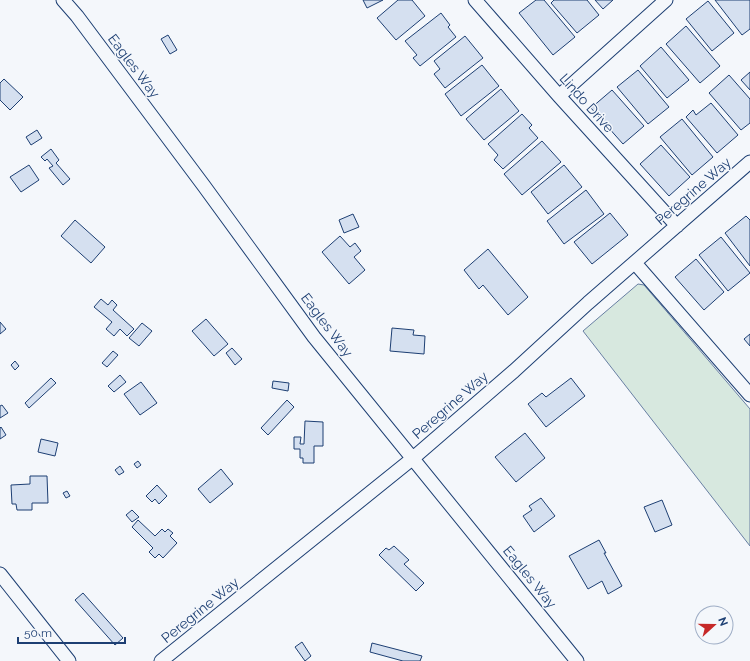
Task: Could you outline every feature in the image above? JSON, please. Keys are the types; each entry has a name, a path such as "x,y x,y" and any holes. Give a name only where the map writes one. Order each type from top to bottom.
{"street":[{"name":"Eagles Way","path":"63,0 77,16 204,186 314,337 577,661"},
{"name":"Lindo Drive","path":"474,0 677,226"},
{"path":"559,96 666,0"},
{"name":"Peregrine Way","path":"162,661 412,459 750,162"},
{"path":"635,263 750,394"},
{"path":"0,574 69,661"}],"shaded area":[{"path":"638,284 644,285 750,409 750,546 583,331"}],"building":[{"path":"363,0 383,0 367,8"},
{"path":"398,0 412,0 425,16 396,40 377,18"},
{"path":"536,0 544,0 575,37 553,55 519,13"},
{"path":"554,0 587,0 599,15 577,33 551,3"},
{"path":"595,0 613,0 603,9"},
{"path":"715,0 750,0 750,29 742,35"},
{"path":"708,1 734,33 712,51 686,19"},
{"path":"441,13 450,25 448,27 456,37 420,66 413,58 417,55 405,41"},
{"path":"686,26 720,66 700,83 666,44"},
{"path":"168,35 177,50 170,54 161,39"},
{"path":"465,36 483,58 445,88 434,74 440,69 434,61"},
{"path":"661,47 689,80 667,98 640,66"},
{"path":"482,65 499,86 461,116 445,94"},
{"path":"638,70 669,107 648,124 617,87"},
{"path":"750,72 750,90 741,80"},
{"path":"729,75 750,99 750,123 741,130 709,93"},
{"path":"4,79 23,97 10,110 0,100 0,83"},
{"path":"501,89 519,111 484,140 466,119"},
{"path":"612,90 644,126 623,144 591,108"},
{"path":"711,103 738,135 717,153 686,117 693,110 696,115"},
{"path":"522,114 532,125 529,128 538,138 503,169 494,160 498,155 488,144"},
{"path":"682,119 713,157 692,175 660,137"},
{"path":"37,130 42,138 31,145 26,137"},
{"path":"542,141 561,162 522,195 504,174"},
{"path":"661,145 690,177 669,196 640,164"},
{"path":"51,149 59,160 56,163 70,179 63,185 49,168 53,166 47,159 45,161 41,157"},
{"path":"29,165 39,180 21,192 10,177"},
{"path":"564,165 582,187 548,214 531,192"},
{"path":"586,190 604,214 564,244 547,221"},
{"path":"610,213 628,235 592,264 574,242"},
{"path":"353,214 359,227 344,233 339,220"},
{"path":"746,216 750,220 750,266 725,233"},
{"path":"75,220 105,247 91,263 61,236"},
{"path":"340,236 350,247 355,243 361,251 354,257 365,270 349,284 322,252"},
{"path":"721,237 750,273 728,291 699,255"},
{"path":"488,249 528,297 508,315 483,285 479,289 464,270"},
{"path":"696,259 724,292 704,310 675,277"},
{"path":"101,299 108,305 112,300 117,305 113,310 134,329 127,336 120,329 114,336 106,329 112,322 94,307"},
{"path":"206,319 228,344 214,356 192,331"},
{"path":"0,322 6,329 0,334"},
{"path":"142,323 152,331 139,346 129,338"},
{"path":"392,328 414,330 413,335 425,336 424,354 390,351"},
{"path":"750,334 750,346 744,339"},
{"path":"232,348 242,359 235,365 226,353"},
{"path":"113,351 118,355 107,367 102,363"},
{"path":"15,361 19,366 15,370 11,365"},
{"path":"120,375 126,382 114,392 108,386"},
{"path":"51,378 56,383 29,408 25,403"},
{"path":"571,378 585,396 546,427 528,404 542,393 546,397"},
{"path":"273,381 289,383 288,391 272,388"},
{"path":"141,382 157,403 140,415 124,394"},
{"path":"287,400 294,407 268,435 261,428"},
{"path":"2,405 8,413 0,418 0,406"},
{"path":"305,421 323,422 323,446 314,446 314,463 303,463 303,458 300,458 300,449 294,449 294,437 301,437 300,444 304,444"},
{"path":"1,427 6,435 0,439 0,428"},
{"path":"525,433 545,458 516,482 495,457"},
{"path":"41,439 58,443 55,456 38,452"},
{"path":"138,461 141,465 137,468 134,464"},
{"path":"120,466 124,472 119,475 115,470"},
{"path":"221,469 233,484 210,503 198,489"},
{"path":"30,476 47,476 48,503 32,503 32,510 17,510 16,504 12,504 11,485 30,484"},
{"path":"157,485 167,496 159,504 155,499 152,502 146,496"},
{"path":"67,491 70,496 66,498 63,493"},
{"path":"541,498 555,516 534,532 523,516 532,510 529,506"},
{"path":"662,500 672,525 655,532 644,507"},
{"path":"132,510 139,517 132,522 126,515"},
{"path":"138,520 155,536 162,529 165,532 168,529 173,533 170,536 177,543 163,558 159,554 155,558 149,552 153,548 132,527"},
{"path":"599,540 606,553 604,553 622,586 608,594 602,581 588,589 569,556"},
{"path":"394,546 409,560 404,564 424,583 416,591 379,555 386,548 389,550"},
{"path":"83,593 123,638 115,645 75,600"},
{"path":"302,642 311,656 305,661 295,647"},
{"path":"372,643 422,656 420,661 403,661 370,652"}]}
